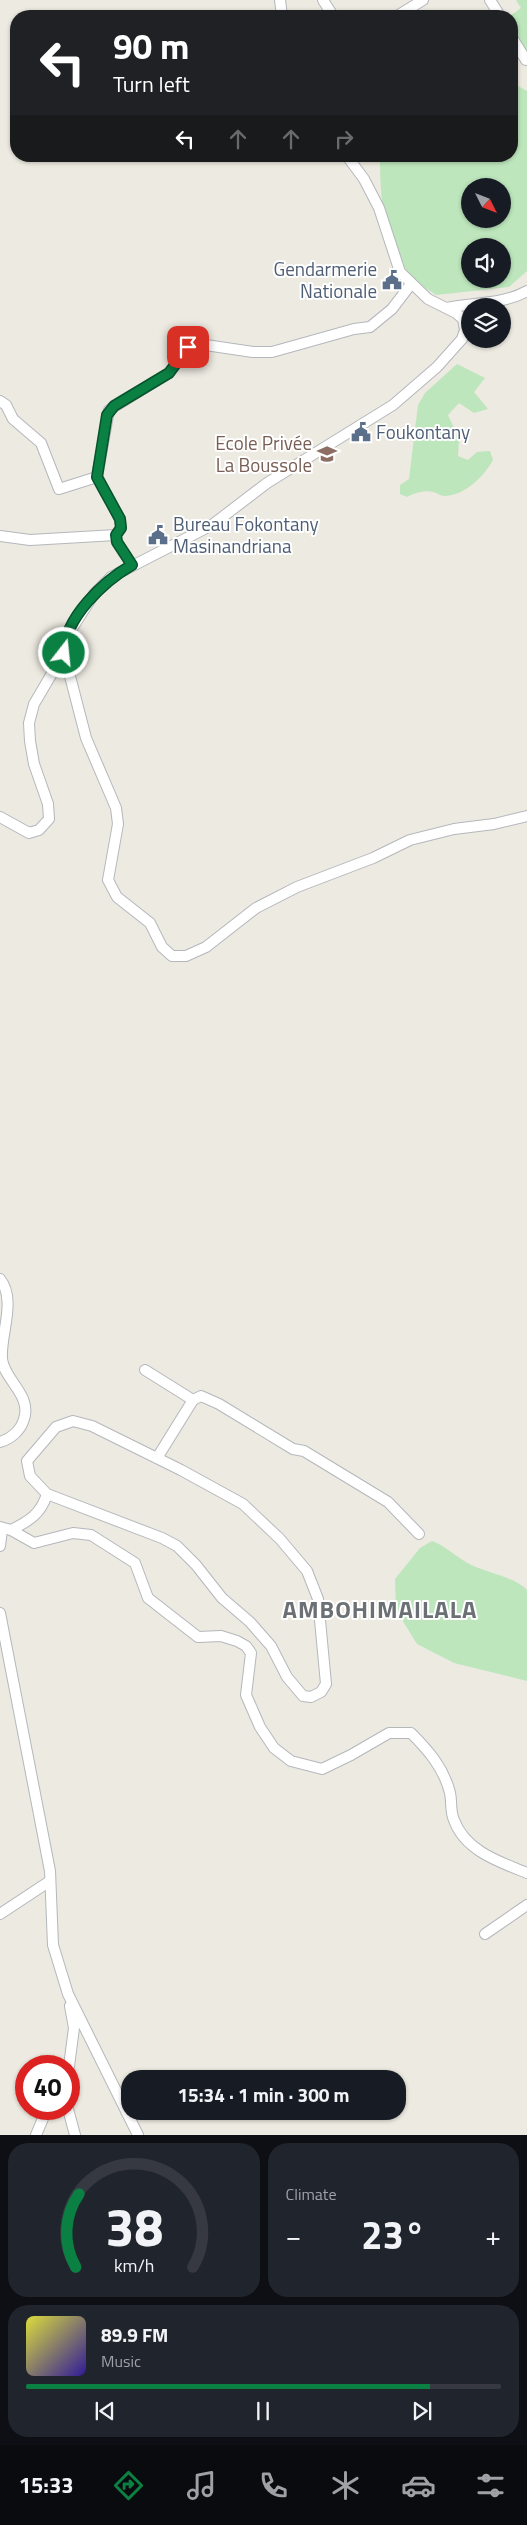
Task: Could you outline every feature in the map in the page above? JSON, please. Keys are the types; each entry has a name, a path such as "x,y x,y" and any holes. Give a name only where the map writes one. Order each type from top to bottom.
{"street":[{"path":"407,10 423,0"},
{"path":"518,47 526,60"},
{"path":"351,162 372,193 379,208 396,264 411,284 428,299 447,308 462,319 465,330 462,339 454,350 411,392 376,417 266,483 212,525 111,577 94,594 64,641 64,653 86,738 116,808 118,824 108,880 117,897 150,923 162,947 172,956 186,956 206,947 256,908 297,887 373,858 410,840 454,829 494,824 527,816"},
{"path":"132,565 117,542 116,535 121,528 120,519 97,477 109,410 169,373 192,344 253,352 272,352 354,329 370,327 392,309 411,284"},
{"path":"447,308 499,301 527,291"},
{"path":"0,401 6,405 18,424 41,443 59,489 97,477"},
{"path":"0,536 30,540 116,535"},
{"path":"0,817 30,833 39,830 49,818 48,804 34,764 30,741 30,723 34,704 64,653"},
{"path":"0,1280 8,1298 1,1352 2,1366 21,1394 25,1408 25,1418 20,1428 8,1439 0,1442"},
{"path":"146,1370 193,1400"},
{"path":"157,1458 193,1400 201,1396 293,1449 304,1451 388,1502 419,1534"},
{"path":"73,1421 92,1426 243,1504 280,1539 307,1571 318,1599 326,1660 326,1684 321,1692 311,1697 303,1696 287,1677 272,1646 250,1622 222,1598 196,1565 176,1546 162,1538 47,1494 30,1476 27,1462 56,1427 73,1421"},
{"path":"4,1529 36,1515 42,1508 47,1494"},
{"path":"0,1546 4,1529"},
{"path":"4,1529 34,1543 72,1533 91,1535 135,1563 148,1598 198,1636 221,1636 246,1646 251,1654 246,1695 260,1727 274,1748 291,1761 322,1769 352,1755 388,1733 410,1732 434,1756 450,1793 454,1820 465,1838 486,1856 527,1873"},
{"path":"0,1613 50,1881 53,1944 68,1994 74,2028 69,2055"},
{"path":"0,1914 50,1881"},
{"path":"485,1934 527,1905"},
{"path":"68,1994 138,2135"},
{"path":"36,2135 42,2120"},
{"path":"71,2120 75,2135"}],"green space":[{"path":"516,0 527,0 527,51 518,36 518,10 521,8"},
{"path":"518,86 527,91 527,271 511,285 511,238 461,238 461,288 500,288 436,295 411,276 402,263 394,249 382,204 380,162 518,162"},
{"path":"457,364 485,378 474,392 488,409 474,413 459,403 448,415 459,439 458,456 468,460 477,452 490,451 493,460 473,484 459,493 444,496 430,491 416,493 407,497 400,494 400,485 409,479 418,405 425,393"},
{"path":"432,1541 470,1564 516,1582 527,1590 527,1681 454,1663 417,1644 396,1610 395,1579 420,1548"}],"place":[{"name":"Gendarmerie Nationale","path":"392,280"},
{"name":"Foukontany","path":"361,432"},
{"name":"Ecole Privée La Boussole","path":"327,454"},
{"name":"Bureau Fokontany Masinandriana","path":"158,535"}],"district":[{"name":"AMBOHIMAILALA","path":"380,1610"}],"route":[{"path":"64,653 64,641 78,615 94,594 111,577 132,565 117,542 116,535 121,528 120,519 97,477 109,410 169,373 188,347"}]}
